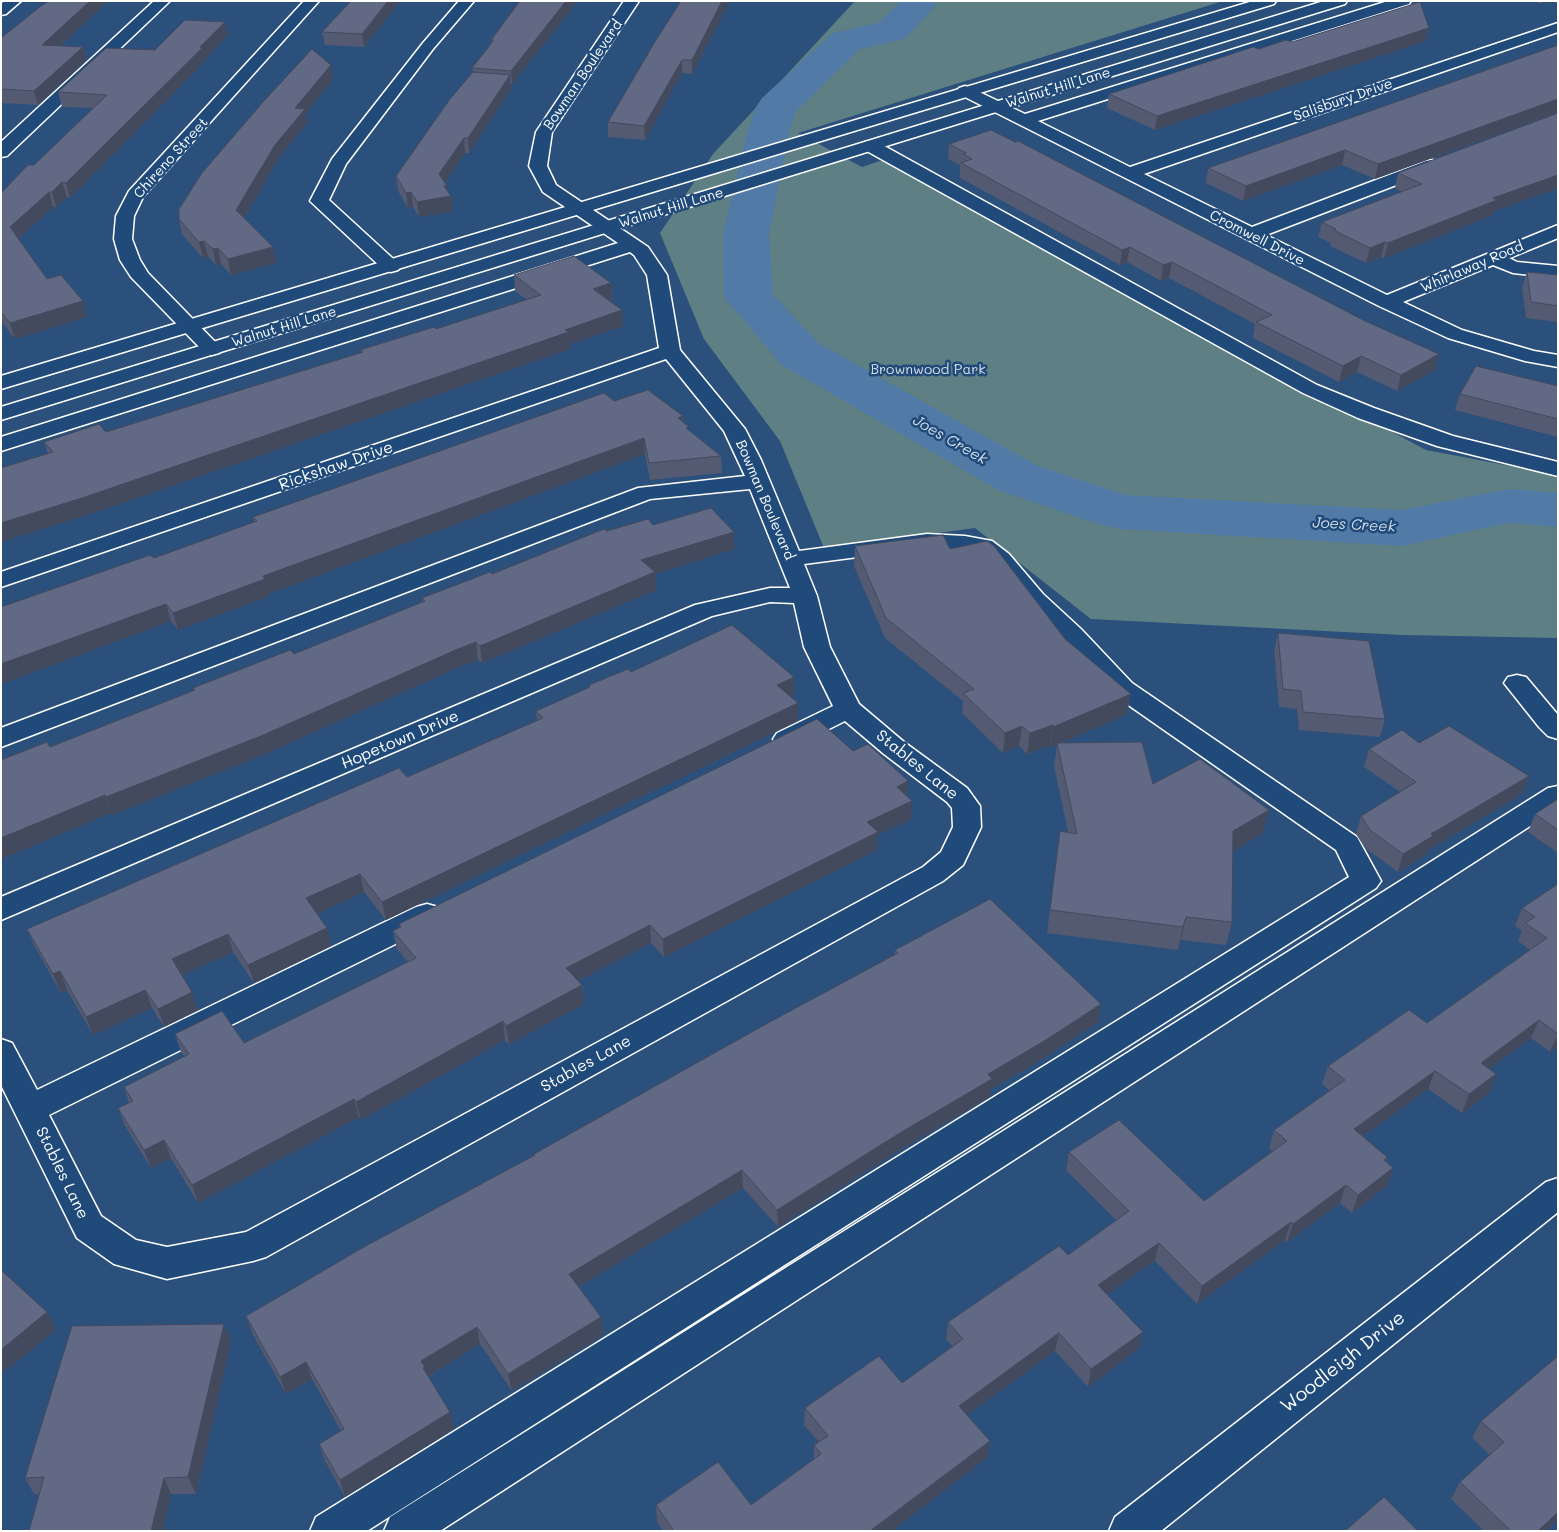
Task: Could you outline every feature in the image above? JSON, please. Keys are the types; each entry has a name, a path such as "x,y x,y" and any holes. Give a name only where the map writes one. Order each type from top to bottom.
{"street":[{"path":"1,11 14,1"},
{"path":"1,152 163,1"},
{"name":"Chireno Street","path":"212,349 188,327 141,277 130,260 123,239 125,216 135,195 312,1"},
{"path":"391,266 319,201 338,163 428,46 467,1"},
{"name":"Bowman Boulevard","path":"632,1 544,132 538,166 549,188 641,251 657,275 670,351 734,429 759,481 805,596"},
{"name":"Walnut Hill Lane","path":"1,383 965,91 1269,1"},
{"path":"1024,120 1404,1"},
{"name":"Walnut Hill Lane","path":"1,414 847,154 1329,2"},
{"name":"Salisbury Drive","path":"1129,173 1558,27"},
{"name":"Cromwell Drive","path":"965,91 1386,302 1455,334 1532,357 1558,361"},
{"path":"871,146 1310,389 1366,413 1445,441 1558,469"},
{"path":"1251,234 1446,160"},
{"name":"Whirlaway Road","path":"1386,302 1558,231"},
{"path":"1,444 632,245"},
{"path":"1493,258 1513,267 1558,272"},
{"name":"Rickshaw Drive","path":"1,580 670,351"},
{"path":"1,738 646,493 759,481"},
{"path":"330,1531 1366,881 1348,844 1123,689 1072,635 1034,599 1001,559 984,546 927,541 790,559"},
{"name":"Hopetown Drive","path":"1,909 704,610 770,595 805,596"},
{"name":"Stables Lane","path":"1,1052 89,1227 127,1253 167,1263 253,1246 933,874 953,858 967,828 966,806 957,795 894,748 848,709 817,648 805,596"},
{"path":"1517,683 1558,730"},
{"path":"760,752 848,709"},
{"path":"404,1531 1558,794"},
{"path":"30,1109 448,904"},
{"name":"Woodleigh Drive","path":"1129,1531 1558,1192"}],"green space":[{"name":"Brownwood Park","path":"855,1 1223,1 798,133 862,167 883,160 1426,450 1558,475 1558,638 1403,635 1091,619 975,528 824,548 780,441 704,339 660,233 713,154"}],"building":[{"path":"49,1 90,1 42,45 83,47 34,91 1,89 1,38"},
{"path":"351,1 388,1 362,34 322,32"},
{"path":"520,1 566,1 511,71 472,68 494,40 491,40"},
{"path":"681,1 722,1 692,60 682,60 644,126 608,122 656,40"},
{"path":"1420,2 1429,28 1157,116 1109,94 1253,47 1259,49 1286,40 1292,42"},
{"path":"185,20 225,22 200,47 202,48 66,183 62,182 52,192 49,192 10,227 47,279 61,275 83,301 10,323 1,312 1,193 28,165 34,165 107,95 58,92 106,48 155,50"},
{"path":"1558,45 1558,99 1378,164 1345,150 1246,186 1208,168"},
{"path":"312,49 331,65 295,108 305,109 275,145 236,210 273,247 228,259 218,248 213,249 204,241 199,242 179,219 179,209 202,173"},
{"path":"473,72 510,75 468,138 464,138 439,174 451,196 417,202 411,192 406,193 396,176 450,99"},
{"path":"1558,113 1558,175 1493,198 1497,200 1388,243 1385,242 1370,248 1333,230 1336,229 1322,222 1422,184 1398,173"},
{"path":"991,130 1015,142 1018,141 1365,321 1439,354 1401,375 1361,356 1343,366 1256,322 1272,315 1172,262 1163,265 1130,247 1122,250 961,163 972,159 963,154 966,153 949,144"},
{"path":"574,256 611,283 593,289 622,310 565,330 569,332 82,498 1,523 1,468 53,452 44,442 99,424 106,432 363,352 360,350 434,327 436,329 541,295 514,275"},
{"path":"1527,272 1558,275 1558,306 1531,302"},
{"path":"1476,366 1558,386 1558,419 1460,394"},
{"path":"648,390 683,416 678,418 689,427 686,428 721,456 649,463 644,438 263,576 265,579 173,613 166,604 1,664 1,607 150,555 154,558 257,521 253,517 604,393 614,401"},
{"path":"711,508 734,532 641,560 655,572 480,646 476,642 458,649 261,736 106,797 105,795 1,838 1,760 47,742 50,747 290,650 294,654 425,601 422,598 490,572 492,574 604,529 607,531 648,519 653,525"},
{"path":"943,535 950,549 987,541 994,546 1065,639 1131,694 1053,727 1053,725 1030,733 1022,726 1005,733 963,693 974,689 886,618 855,546"},
{"path":"732,625 794,677 777,685 798,703 382,902 360,874 306,898 327,928 248,965 228,934 172,959 192,992 158,1009 145,990 86,1017 60,971 53,974 27,929 399,768 407,777 543,718 536,711 590,687 589,685 628,669 631,672"},
{"path":"1278,633 1369,641 1385,719 1303,712 1301,691 1283,689"},
{"path":"817,719 853,751 868,744 908,781 897,787 912,801 867,822 878,832 663,939 650,925 566,968 582,985 506,1026 503,1021 356,1102 354,1099 192,1185 164,1140 144,1150 118,1108 133,1101 124,1087 189,1054 175,1034 222,1011 244,1043 416,958 393,931 401,927 399,924"},
{"path":"1449,726 1529,776 1431,834 1433,836 1403,854 1370,830 1361,816 1416,782 1369,749 1402,730 1419,743"},
{"path":"1142,742 1153,784 1200,759 1269,810 1233,831 1232,922 1186,917 1183,927 1050,910 1060,831 1077,834 1057,743"},
{"path":"1558,799 1558,830 1535,814"},
{"path":"1558,884 1558,1034 1539,1020 1481,1063 1496,1074 1469,1094 1435,1071 1354,1129 1387,1157 1384,1160 1393,1168 1358,1195 1346,1185 1202,1286 1159,1243 1098,1285 1143,1332 1091,1369 1059,1333 959,1406 990,1441 870,1531 674,1531 656,1505 718,1462 751,1505 821,1454 814,1445 828,1436 805,1408 879,1356 902,1383 963,1339 948,1322 1059,1246 1068,1255 1129,1211 1069,1152 1119,1120 1204,1201 1287,1141 1274,1130 1345,1080 1328,1066 1409,1010 1427,1023 1547,938 1525,923 1535,917 1522,908"},
{"path":"990,899 1101,1004 1046,1040 988,1074 992,1079 900,1133 777,1210 742,1170 569,1274 601,1317 508,1374 477,1327 421,1361 425,1367 423,1368 450,1412 340,1480 319,1444 344,1429 306,1362 280,1377 246,1316 364,1247 535,1155 768,1023 898,953 895,950"},
{"path":"1,1270 47,1312 1,1350"},
{"path":"224,1324 188,1477 164,1478 151,1531 29,1531 44,1477 25,1478 72,1326"},
{"path":"1558,1356 1558,1512 1538,1531 1511,1531 1460,1482 1504,1442 1481,1421"},
{"path":"1384,1497 1418,1531 1345,1531"}],"waterway":[{"name":"Joes Creek","path":"916,1 916,7 891,31 847,41 777,107 768,133 746,234 749,297 800,354 1018,478 1119,512 1401,528 1509,506 1558,510"}]}
